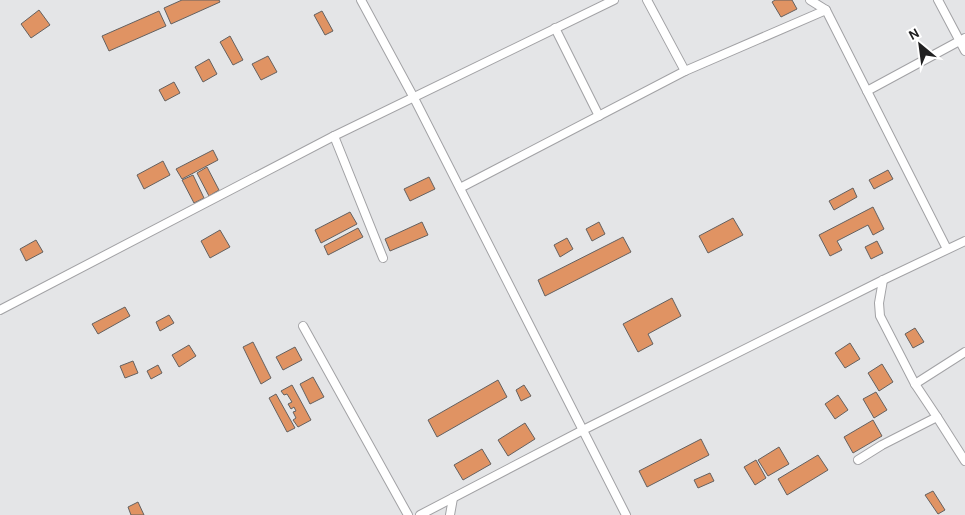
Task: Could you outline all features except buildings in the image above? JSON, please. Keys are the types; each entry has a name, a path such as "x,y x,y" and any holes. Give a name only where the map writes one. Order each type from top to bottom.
{"street":[{"path":"361,0 414,98 626,515"},
{"path":"0,310 334,136 614,0"},
{"path":"647,0 685,71"},
{"path":"810,0 826,10 947,249"},
{"path":"938,0 962,39 965,51"},
{"path":"460,188 685,71 826,10"},
{"path":"555,28 599,116"},
{"path":"867,92 962,39"},
{"path":"334,136 383,258"},
{"path":"420,515 584,430 883,280 965,241"},
{"path":"883,280 879,303 880,316 915,384 965,461"},
{"path":"303,326 408,515"},
{"path":"915,384 965,352"},
{"path":"858,460 882,445 937,417"},
{"path":"450,515 453,498"}]}
